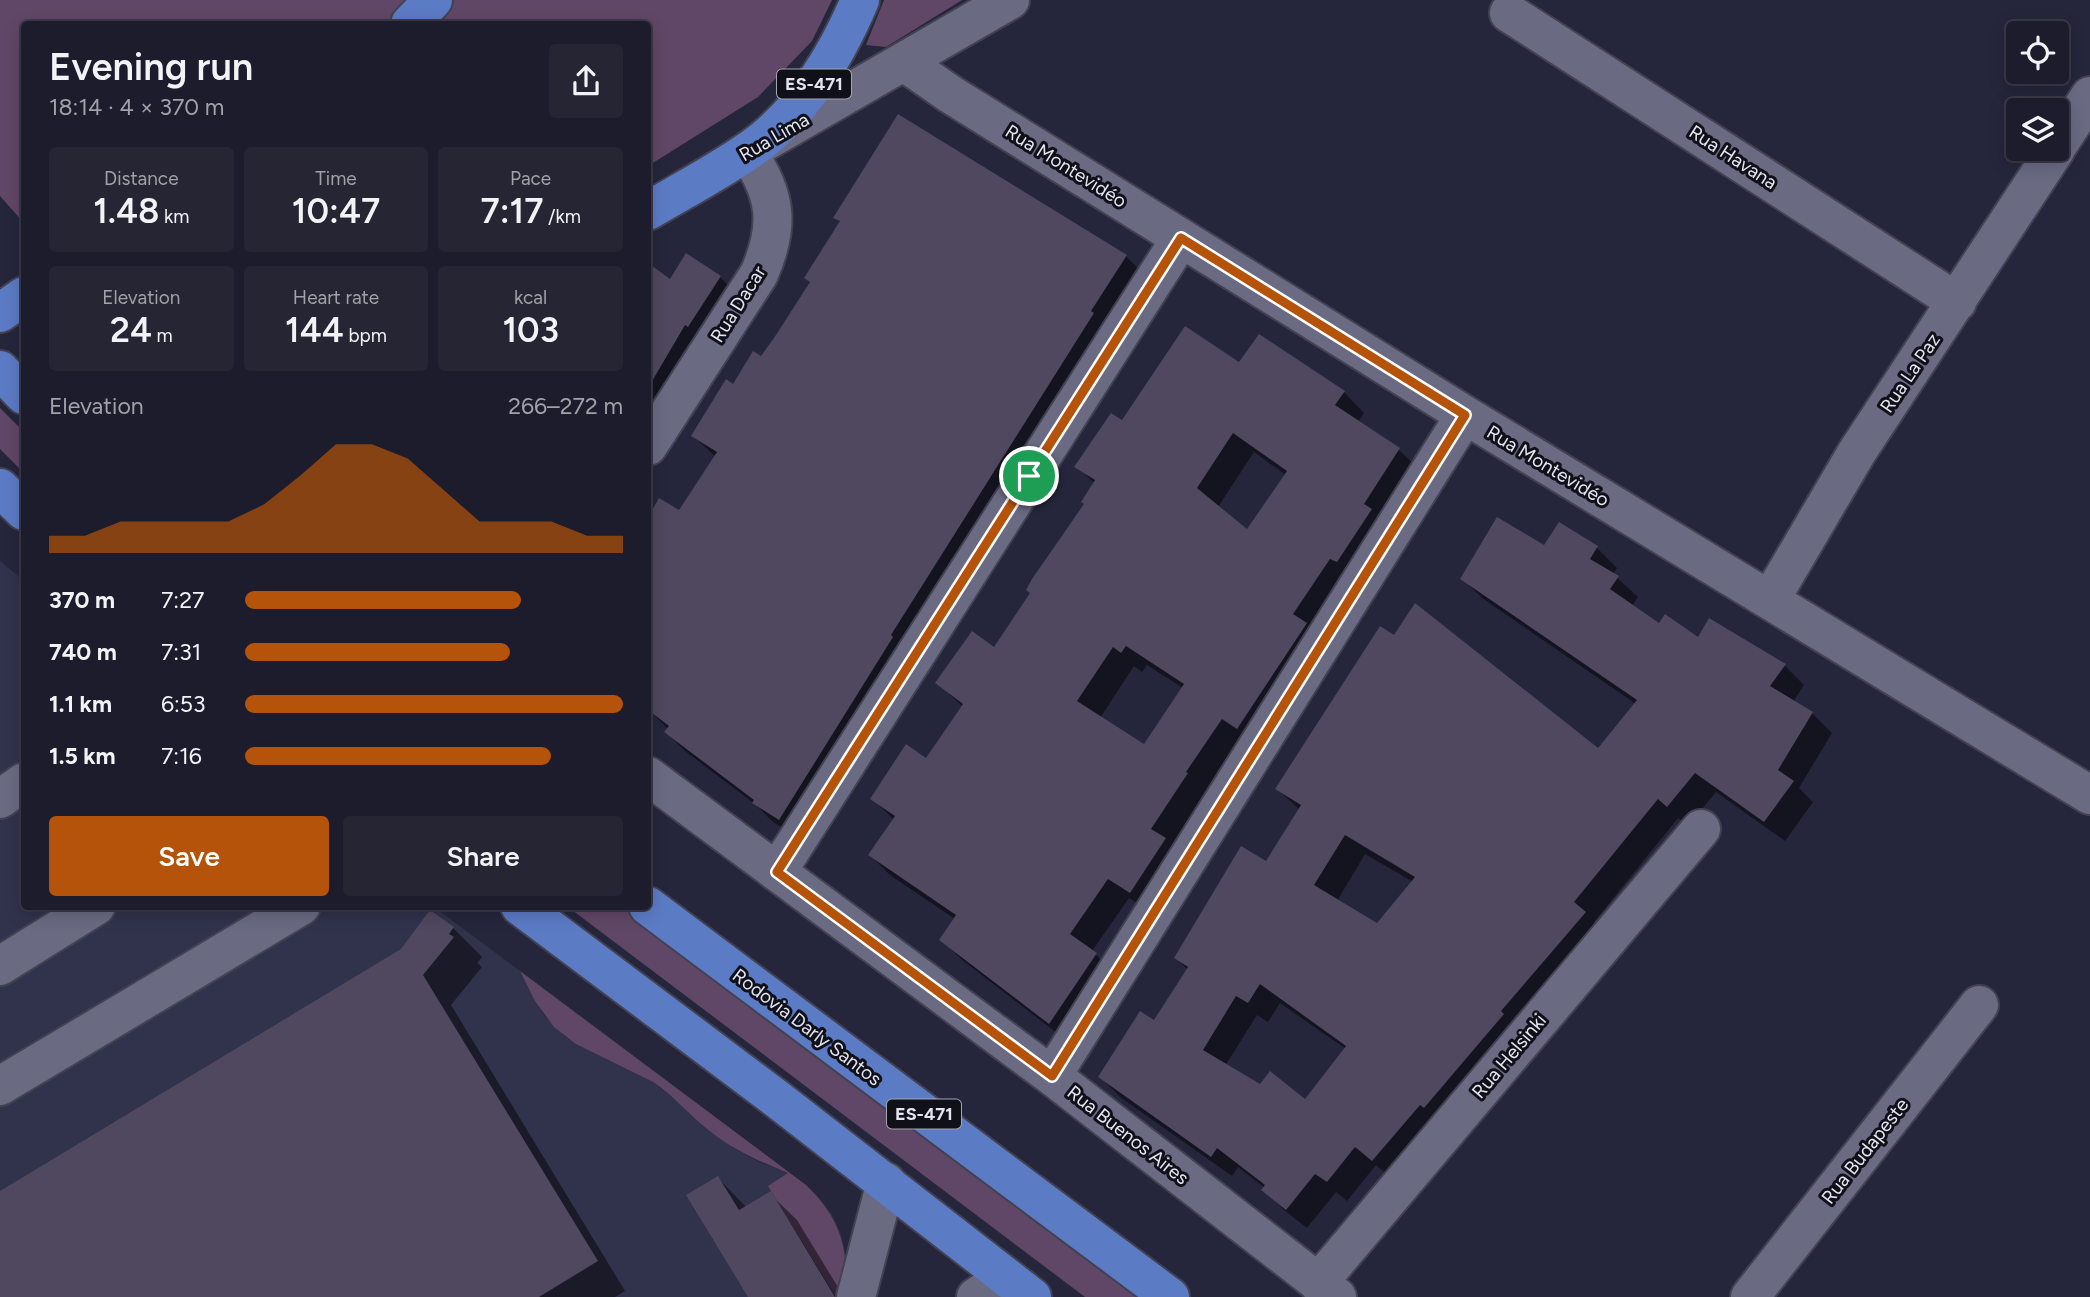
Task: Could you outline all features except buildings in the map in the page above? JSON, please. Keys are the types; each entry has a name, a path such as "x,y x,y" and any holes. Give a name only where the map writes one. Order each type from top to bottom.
{"main road":[{"path":"413,21 433,0"},
{"name":"ES-471","path":"747,152 803,99 827,67 860,0"},
{"name":"Rua Lima","path":"651,209 747,152"},
{"path":"0,313 21,298"},
{"path":"0,370 21,392"},
{"name":"Rodovia Darly Santos","path":"651,908 1170,1297"},
{"path":"525,910 886,1182 1005,1290"}],"street":[{"name":"Rua Lima","path":"747,152 1010,0"},
{"name":"Rua Havana","path":"1509,13 1957,302"},
{"name":"Rua Montevidéo","path":"904,62 950,94 1465,415 2090,795"},
{"name":"Rua La Paz","path":"2069,128 2090,96"},
{"name":"Rua Dacar","path":"651,441 759,274 768,253 773,231 773,209 768,188 747,152"},
{"name":"Rua La Paz","path":"1770,600 1857,452 2048,161"},
{"path":"777,872 1181,238"},
{"path":"1052,1076 1465,415"},
{"name":"Rua Buenos Aires","path":"651,778 1052,1076 1327,1290"},
{"path":"0,799 21,784"},
{"name":"Rua Helsinki","path":"1327,1290 1701,829"},
{"path":"0,966 90,910"},
{"path":"0,1086 295,910"},
{"name":"Rua Budapeste","path":"1750,1297 1979,1005"},
{"path":"856,1297 886,1182"}],"shaded area":[{"path":"0,0 832,0 812,41 758,97 651,164 651,21 21,21 21,220 0,196"},
{"path":"884,0 962,0 886,47 866,45"},
{"path":"0,408 21,429 21,470 0,449"},
{"path":"0,561 21,578 21,910 438,910 520,971 544,1015 565,1036 653,1082 734,1148 761,1163 788,1173 806,1185 833,1216 846,1255 844,1297 0,1297"},
{"path":"572,910 629,910 1143,1297 1085,1297"},
{"path":"520,971 806,1185 818,1197 835,1222 844,1249 844,1297 836,1297 768,1186 788,1173 748,1155 720,1138 653,1082 576,1044 554,1027 535,1001"}],"route":[{"path":"1181,238 1465,415 1052,1076 777,872 1029,476 1181,238"}]}
